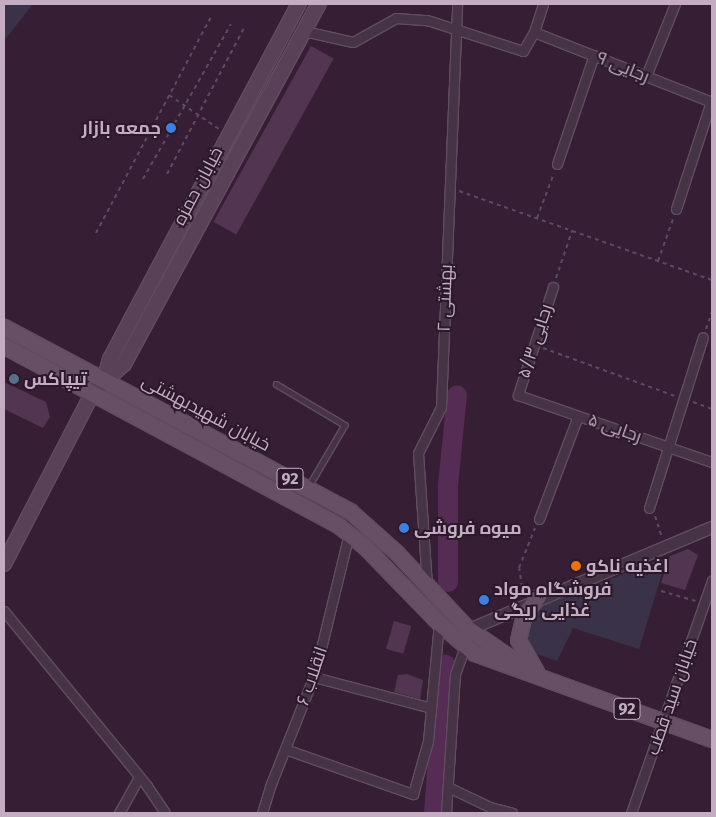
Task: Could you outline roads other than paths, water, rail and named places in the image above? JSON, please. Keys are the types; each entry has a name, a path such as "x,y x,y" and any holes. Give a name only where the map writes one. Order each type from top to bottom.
{"main road":[{"name":"خیابان حمزه","path":"104,380 110,359 299,4"},
{"name":"خیابان حمزه","path":"4,564 93,392 104,380 124,364 319,4"},
{"name":"خیابان شهیدبهشتی","path":"4,327 350,511 373,529 467,628 541,679"},
{"name":"خیابان شهیدبهشتی","path":"4,346 93,392 349,534 439,623 474,653 541,679 712,739"},
{"path":"531,600 524,614 518,640 541,679"}],"street":[{"name":"بهشتی ۲","path":"428,587 418,453 441,407 457,4"},
{"path":"304,30 353,42 396,18 428,20 456,28 511,49 523,51 534,32 543,4"},
{"path":"646,76 676,4"},
{"name":"رجایی ۹","path":"534,32 711,101"},
{"path":"557,164 594,55"},
{"path":"676,209 711,101"},
{"name":"رجایی ۵/۳","path":"518,395 553,287"},
{"path":"650,508 703,337"},
{"name":"رجایی ۵","path":"518,395 712,462"},
{"path":"539,519 578,416"},
{"path":"446,813 454,674 460,642 467,628 712,527"},
{"name":"انقلاب ۶","path":"262,813 314,677 349,534"},
{"name":"خیابان سید قطب","path":"631,813 712,581"},
{"path":"4,611 139,777 164,813"},
{"path":"285,749 413,794 428,741 439,623"},
{"path":"314,677 431,708"},
{"path":"119,813 139,777"},
{"path":"448,787 490,807 512,813"}],"lane":[{"path":"276,384 345,425 308,489"}],"waterway":[{"path":"448,582 448,486 457,395"},
{"path":"434,813 445,664"}],"place":[{"name":"جمعه بازار","path":"171,128"},
{"name":"تیپاکس","path":"14,379"},
{"name":"میوه فروشی","path":"404,528"},
{"name":"اغذیه ناکو","path":"576,566"},
{"name":"فروشگاه مواد غذایی ریگی","path":"484,600"}]}
